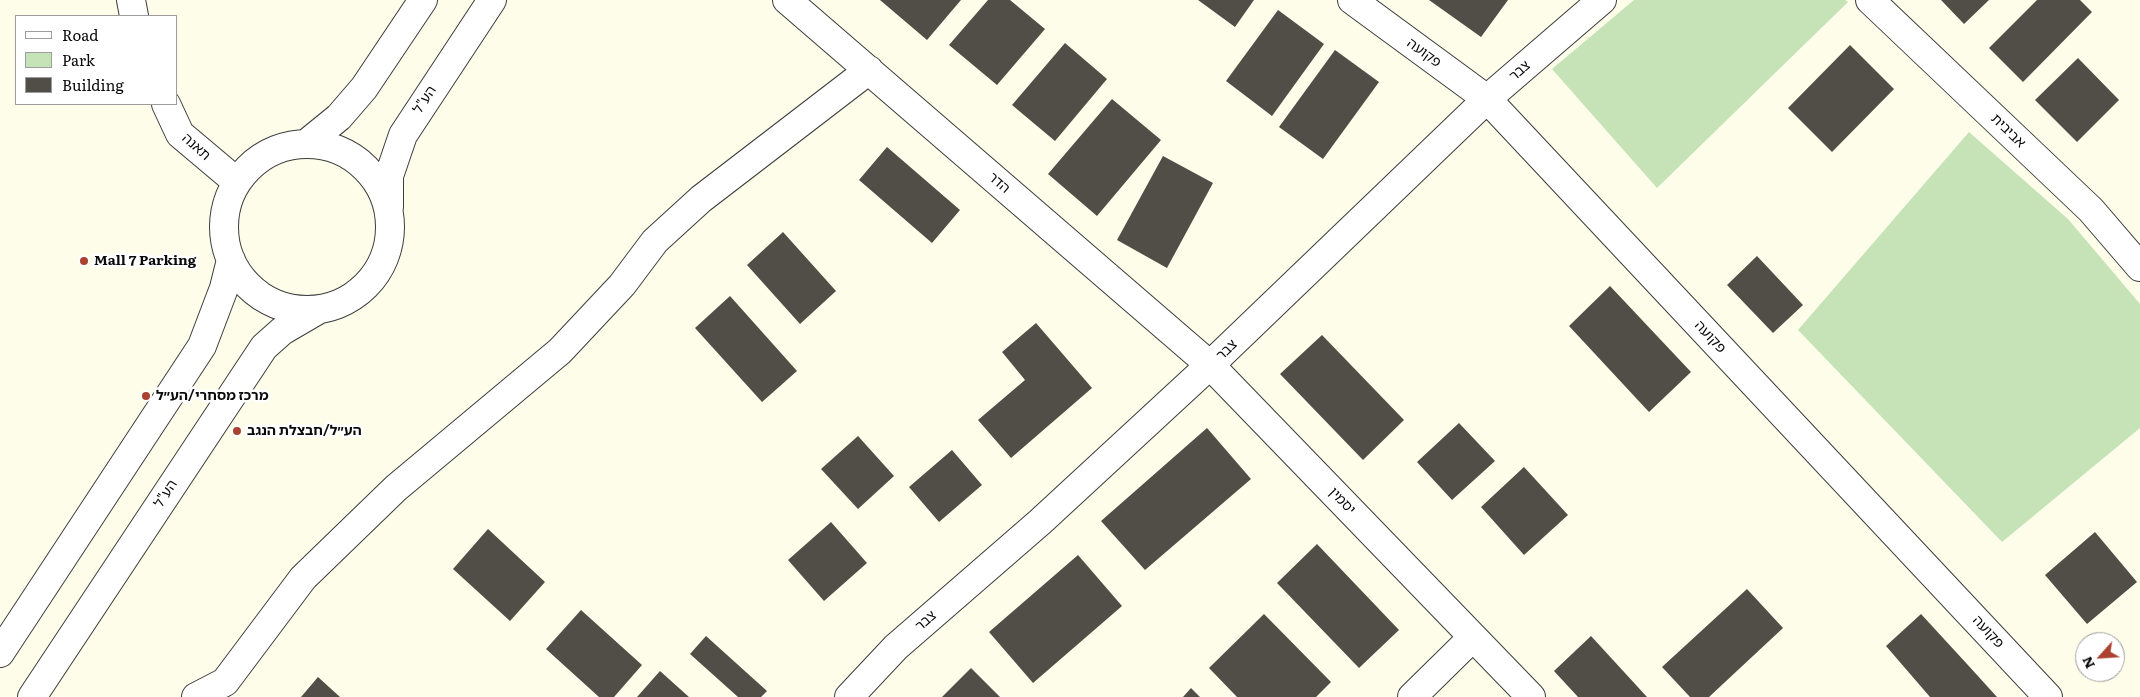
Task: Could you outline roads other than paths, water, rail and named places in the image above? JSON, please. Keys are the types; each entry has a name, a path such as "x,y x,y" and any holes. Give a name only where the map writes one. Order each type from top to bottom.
{"street":[{"path":"131,0 134,15"},
{"path":"308,143 339,117 364,88 423,0"},
{"name":"הע\"ל","path":"389,211 389,176 402,135 492,0"},
{"name":"הדר","path":"787,0 1210,365"},
{"name":"פקועה","path":"1352,0 1487,99 2048,697"},
{"name":"צבר","path":"849,697 896,647 1040,522 1210,365 1487,99 1602,0"},
{"name":"אביבית","path":"1870,0 2091,210 2140,267"},
{"path":"196,697 225,682 304,578 396,488 560,351 622,285 655,241 701,199 868,70"},
{"name":"תאנה","path":"166,105 180,134 237,182"},
{"path":"308,143 330,146 351,156 369,171 382,190 389,211 390,238 382,264 366,286 344,302 318,310 291,309 266,300 245,282 231,260 224,234 226,207 237,182 255,161 280,148 308,143"},
{"path":"0,652 202,346 222,296 231,260"},
{"name":"הע\"ל","path":"32,697 264,347 282,331 318,310"},
{"name":"יסמין","path":"1210,365 1531,697"},
{"path":"1412,697 1473,637"}],"place":[{"name":"Mall 7 Parking","path":"84,261"},
{"name":"מרכז מסחרי/הע״ל","path":"146,396"},
{"name":"הע״ל/חבצלת הנגב","path":"237,431"}]}
